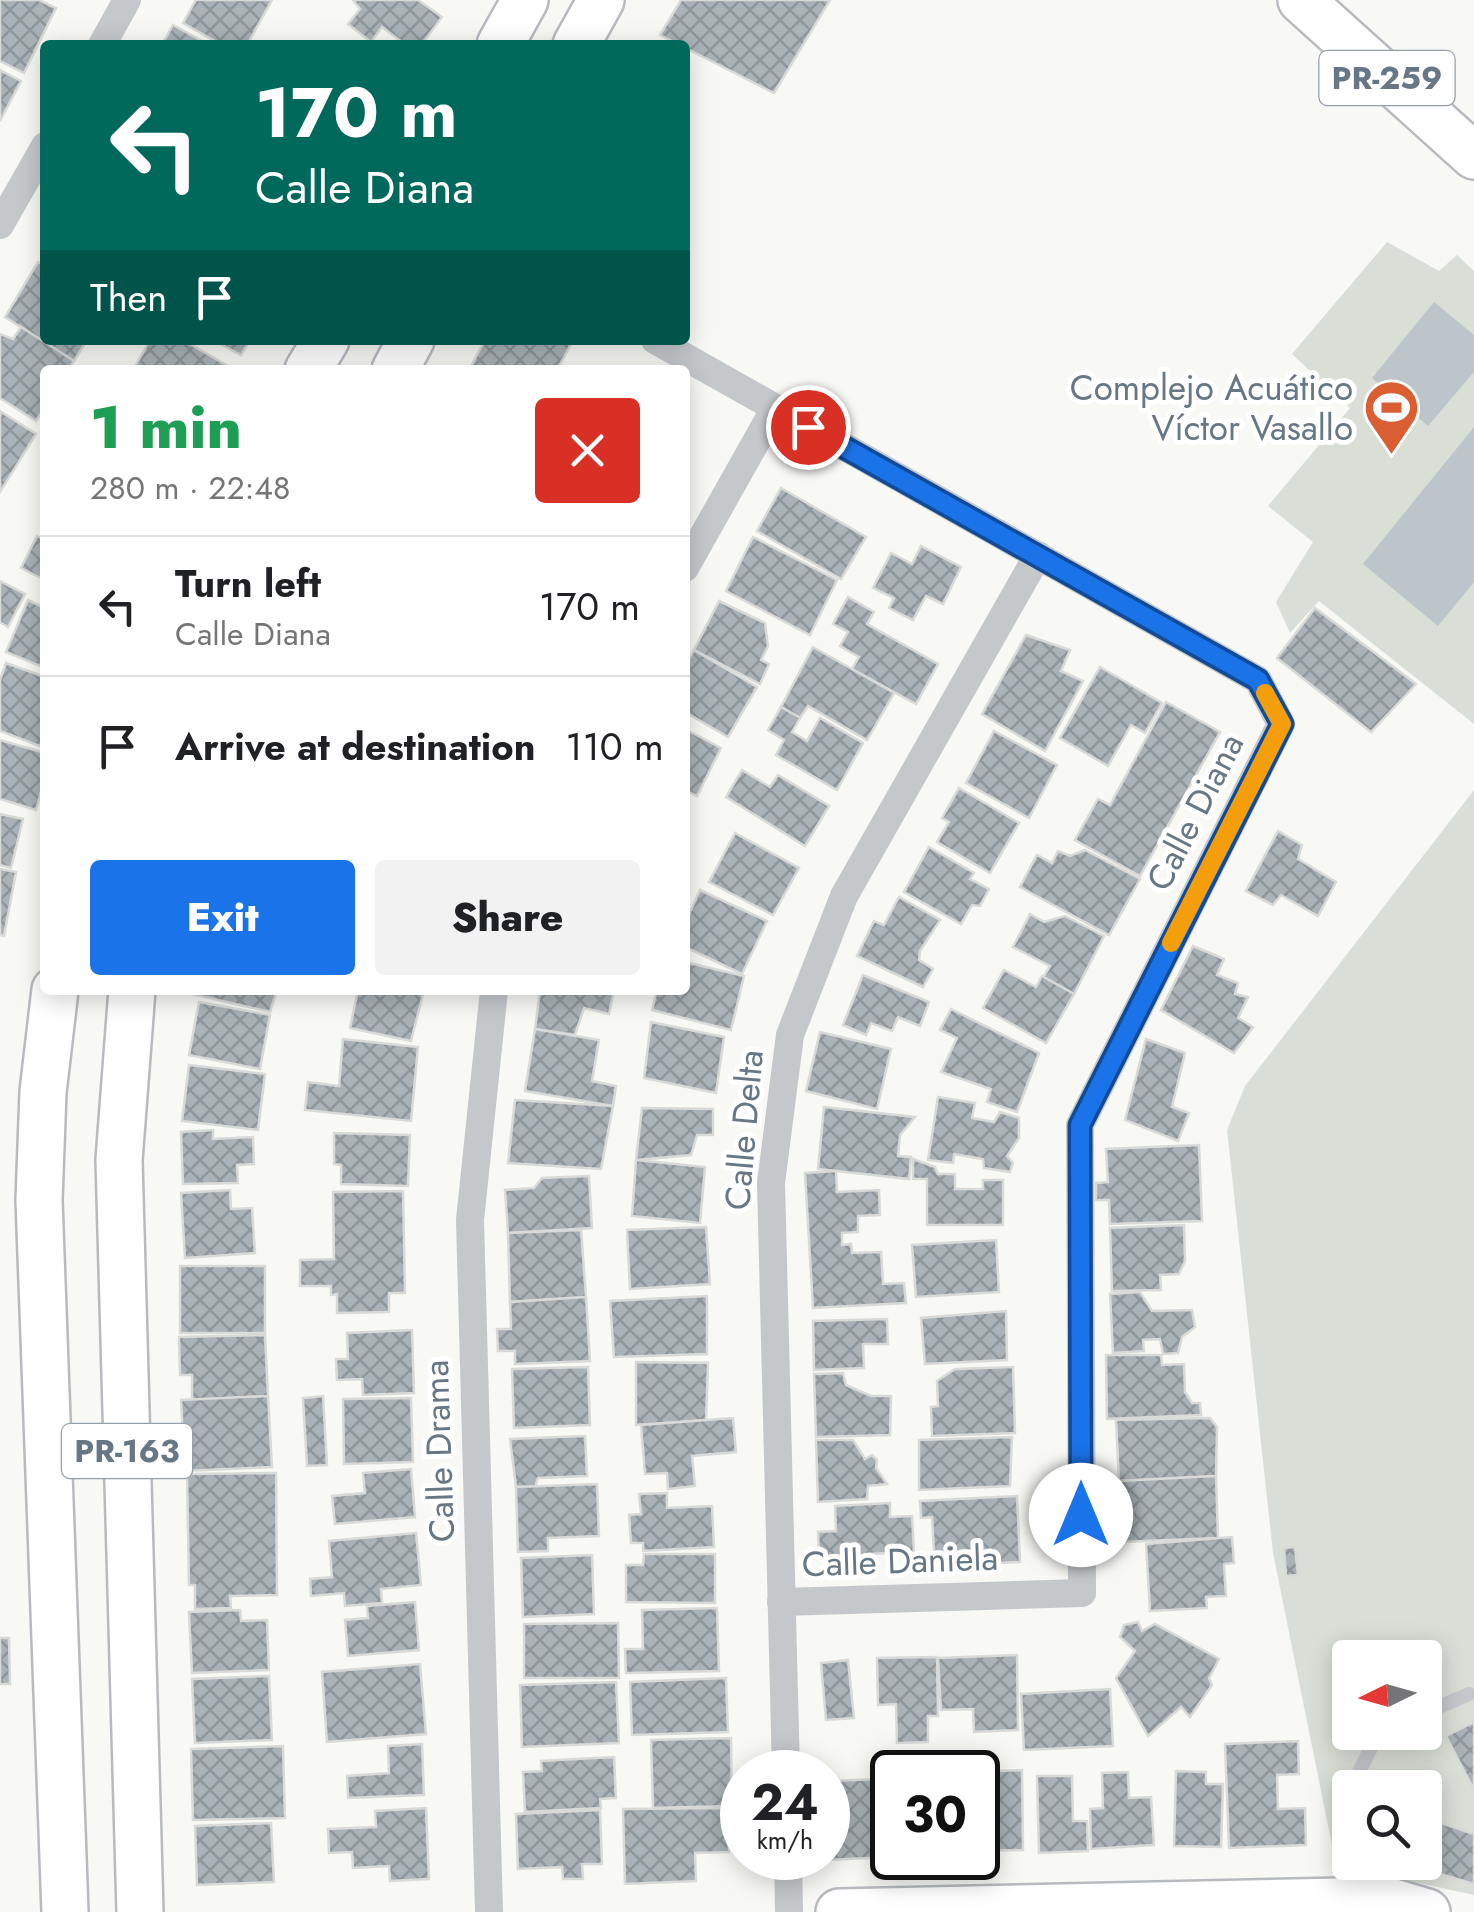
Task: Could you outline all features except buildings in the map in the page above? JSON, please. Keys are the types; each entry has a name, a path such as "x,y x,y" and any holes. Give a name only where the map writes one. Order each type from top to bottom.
{"main road":[{"path":"503,40 525,0"},
{"path":"579,40 601,0"},
{"name":"PR-259","path":"1301,0 1474,156"},
{"name":"PR-163","path":"55,995 42,1092 39,1200 65,1912"},
{"name":"PR-163","path":"132,995 118,1160 140,1912"},
{"path":"839,1912 1386,1900 1427,1912"}],"street":[{"path":"105,40 128,0"},
{"path":"0,226 40,155"},
{"name":"Calle Diana","path":"664,345 1258,680 1282,724 1080,1125 1082,1593"},
{"path":"690,559 776,408"},
{"name":"Calle Delta","path":"785,1750 771,1183 790,1036 844,896 1038,556"},
{"name":"Calle Drama","path":"489,1912 470,1220 493,995"},
{"name":"Calle Daniela","path":"781,1602 1082,1593"},
{"path":"788,1880 789,1912"}],"lane":[{"path":"1442,1705 1469,1694"},
{"path":"1345,1880 1346,1900"}],"shaded area":[{"name":"Complejo Acuático Víctor Vasallo","path":"1387,242 1439,271 1457,255 1474,271 1474,724 1319,601 1290,633 1276,602 1313,542 1268,506 1350,408 1292,354"},
{"path":"1434,302 1474,335 1474,372 1428,426 1372,378"},
{"path":"1474,427 1474,582 1438,626 1363,564"},
{"path":"1474,790 1474,1895 1405,1880 1442,1880 1442,1770 1332,1770 1332,1845 1273,1553 1227,1130 1245,1086"}],"slow traffic":[{"path":"1171,943 1282,724 1265,693"}],"place":[{"name":"Complejo Acuático Víctor Vasallo","path":"1392,457"}],"route":[{"path":"808,427 1258,680 1282,724 1080,1125 1081,1515"}]}
